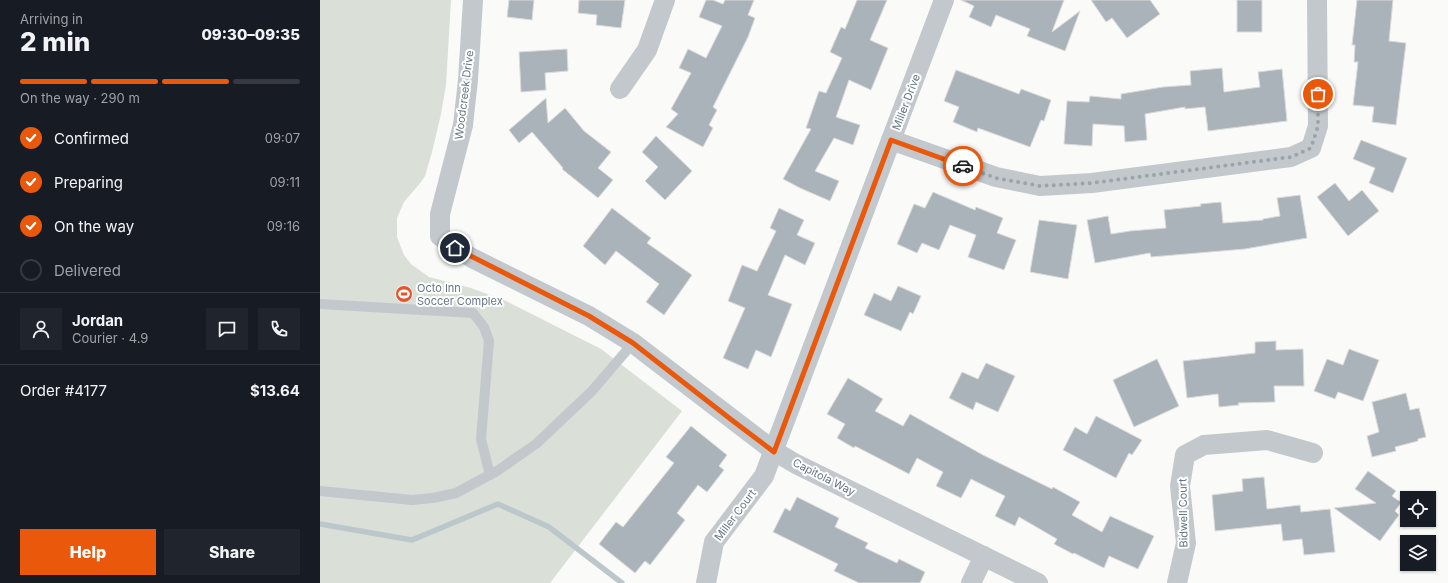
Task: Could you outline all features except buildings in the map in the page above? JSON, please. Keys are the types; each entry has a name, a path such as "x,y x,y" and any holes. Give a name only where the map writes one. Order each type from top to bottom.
{"street":[{"name":"Woodcreek Drive","path":"440,236 440,214 463,124 468,80 473,0"},
{"path":"620,89 647,50 665,0"},
{"name":"Miller Drive","path":"774,452 944,0"},
{"path":"891,140 996,178 1040,186 1092,183 1291,157 1311,148 1318,126 1317,0"},
{"name":"Capitola Way","path":"440,236 455,248 472,258 589,316 633,343 774,452 1038,583"},
{"name":"Bidwell Court","path":"1177,583 1186,543 1180,486 1185,455 1204,445 1267,440 1313,453"},
{"name":"Miller Court","path":"706,583 714,542 764,476 774,452"},
{"path":"971,583 984,556"}],"lane":[{"path":"320,304 473,313 479,318 490,341 480,438 490,475"},
{"path":"320,491 412,500 433,498 456,493 490,475 536,444 592,391 633,343"}],"shaded area":[{"name":"Octo Inn Soccer Complex","path":"320,0 451,0 446,85 432,152 425,176 404,202 397,218 397,237 404,255 411,264 429,277 471,288 506,301 601,349 682,411 550,583 320,583"}],"waterway":[{"path":"320,524 412,540 498,504 549,527 622,583"}],"way so far":[{"path":"963,166 996,178 1040,186 1092,183 1291,157 1311,148 1318,126 1318,94"}],"place":[{"name":"Octo Inn Soccer Complex","path":"404,294"}],"route":[{"path":"455,248 472,258 589,316 633,343 774,452 891,140 963,166"}]}
